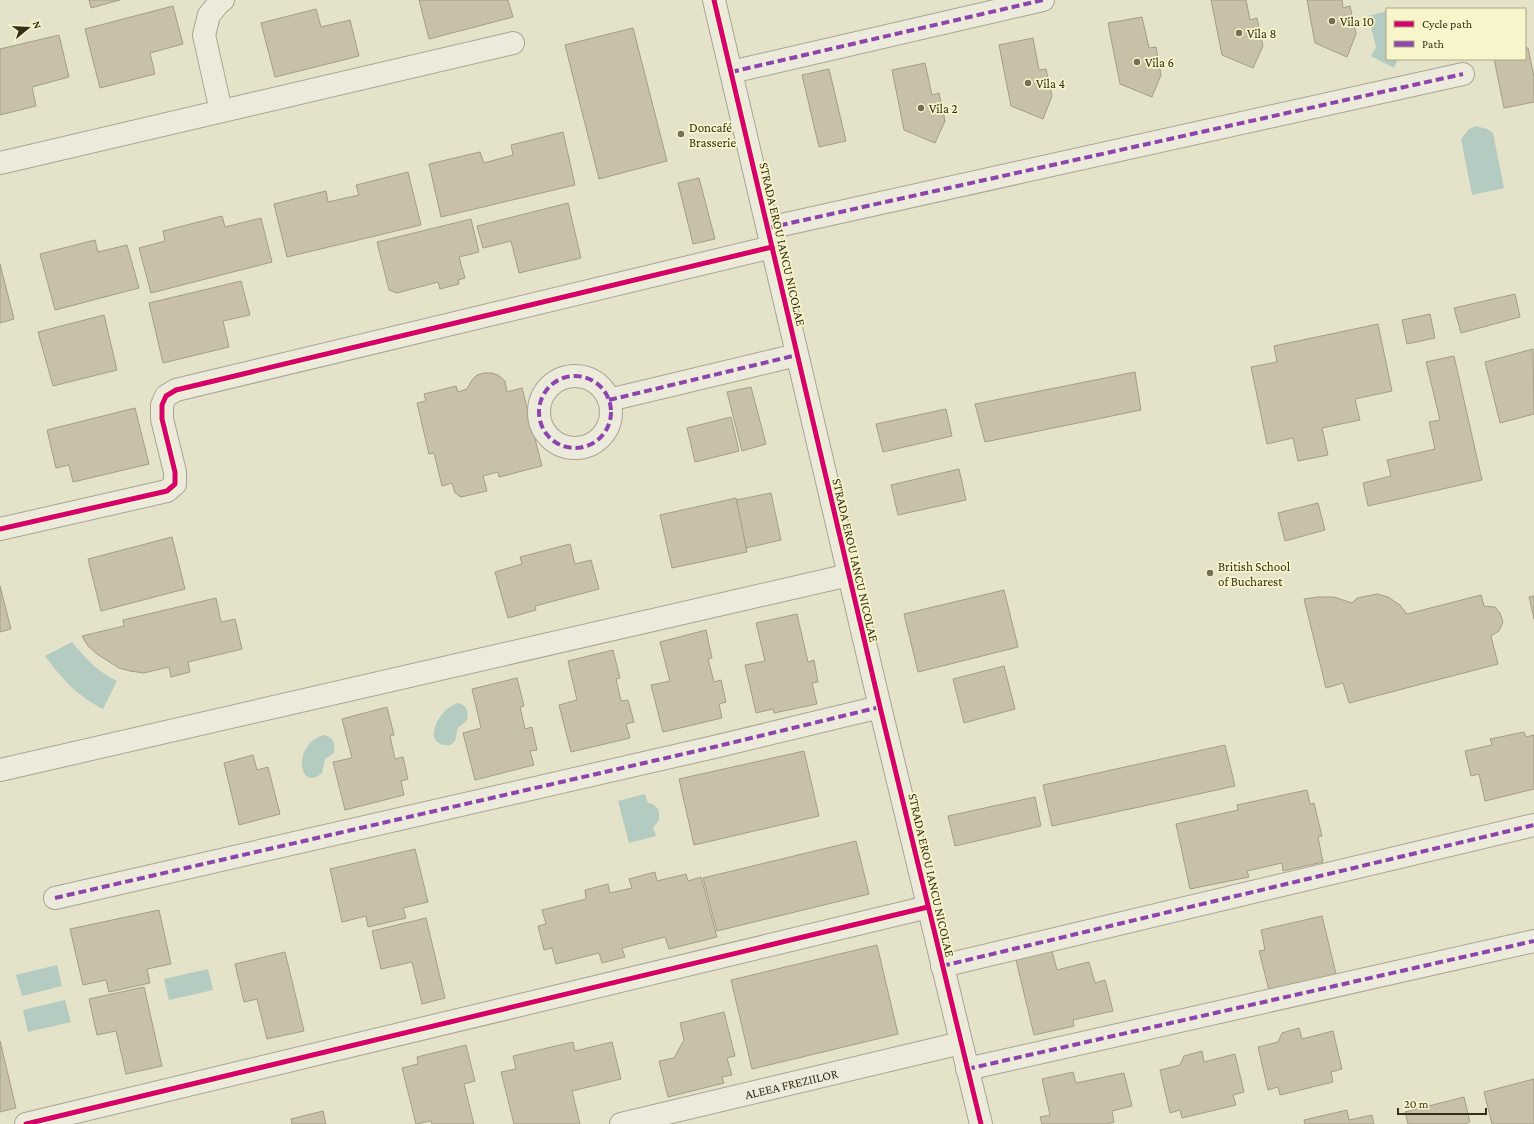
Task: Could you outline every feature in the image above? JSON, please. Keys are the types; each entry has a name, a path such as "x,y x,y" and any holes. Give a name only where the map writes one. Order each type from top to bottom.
{"street":[{"path":"221,111 204,35 209,15 223,0"},
{"name":"STRADA EROU IANCU NICOLAE","path":"714,0 880,707 980,1124"},
{"path":"731,72 1043,0"},
{"path":"0,163 513,44"},
{"path":"0,529 167,491 174,484 175,472 162,419 162,405 166,396 176,390 770,238 1463,74"},
{"path":"609,400 797,355"},
{"path":"0,770 849,575"},
{"path":"55,898 698,751 880,707"},
{"path":"942,966 1534,825"},
{"path":"26,1124 928,907"},
{"path":"967,1069 1534,941"},
{"name":"ALEEA FREZIILOR","path":"621,1124 961,1043"}],"shaded area":[{"path":"1386,11 1386,60 1398,60 1394,68 1371,56 1376,47 1368,16"},
{"path":"1476,126 1487,129 1493,133 1504,188 1472,195 1461,139 1469,129"},
{"path":"72,642 92,664 117,681 103,709 77,692 58,673 45,656"},
{"path":"458,703 467,709 467,720 458,728 455,741 452,744 447,745 438,743 434,732 439,718 451,706"},
{"path":"324,735 332,739 334,753 325,759 322,773 314,778 308,777 304,773 302,765 303,757 313,740"},
{"path":"645,794 648,803 654,805 659,812 658,822 653,827 656,836 629,843 618,801"},
{"path":"57,965 62,986 22,996 16,975"},
{"path":"208,969 213,990 169,1000 164,979"},
{"path":"65,1000 71,1022 28,1032 23,1010"}],"building":[{"path":"89,0 120,0 91,8"},
{"path":"419,0 508,0 513,17 429,39"},
{"name":"Vila 8","path":"1211,0 1246,0 1250,20 1257,18 1263,46 1253,68 1222,55"},
{"name":"Vila 10","path":"1307,0 1342,0 1343,8 1350,6 1356,34 1347,57 1315,43"},
{"path":"173,6 183,44 150,53 155,74 100,88 85,29"},
{"path":"316,9 321,27 350,20 359,56 275,77 261,23"},
{"name":"Vila 6","path":"1142,17 1149,48 1156,47 1161,75 1152,97 1120,84 1108,23"},
{"path":"633,28 667,161 599,179 565,45"},
{"path":"59,35 69,77 32,87 36,106 0,115 0,49"},
{"name":"Vila 4","path":"1033,38 1039,70 1046,69 1052,96 1043,119 1011,106 999,45"},
{"path":"1526,48 1528,48 1534,77 1534,102 1504,108 1494,60 1526,60"},
{"name":"Vila 2","path":"925,63 932,95 939,93 945,121 935,143 904,130 892,70"},
{"path":"829,69 846,141 819,147 802,75"},
{"path":"563,132 575,185 441,217 429,164 480,152 484,163 513,155 511,145"},
{"path":"408,172 421,225 287,257 274,204 326,191 328,202 359,195 356,185"},
{"path":"699,178 715,239 693,244 678,183"},
{"path":"568,203 581,258 519,273 511,241 483,248 477,226"},
{"path":"222,216 225,227 261,218 272,262 151,293 139,248 165,241 163,231"},
{"path":"471,219 479,252 459,257 465,278 458,280 459,284 440,289 438,282 397,293 389,290 377,242"},
{"path":"95,240 98,252 127,245 139,288 55,310 40,254"},
{"path":"0,264 14,319 0,323"},
{"path":"241,281 250,315 223,321 229,347 163,363 149,303"},
{"path":"1515,294 1520,317 1461,333 1454,308"},
{"path":"1430,314 1435,338 1407,344 1402,320"},
{"path":"104,315 117,370 53,386 38,332"},
{"path":"1378,324 1392,391 1355,399 1360,420 1322,428 1328,455 1298,461 1293,438 1267,444 1251,367 1277,362 1274,346"},
{"path":"1533,349 1534,414 1500,423 1485,362"},
{"path":"1454,356 1482,480 1368,506 1363,483 1391,476 1387,460 1435,449 1429,422 1440,420 1426,362"},
{"path":"1135,372 1141,410 985,442 975,404"},
{"path":"484,373 498,375 505,381 507,392 522,388 542,466 499,477 498,472 483,476 487,491 461,497 455,493 452,483 442,486 434,453 429,454 417,403 426,401 424,394 456,386 458,392 467,389 477,375"},
{"path":"751,387 766,444 742,451 727,392"},
{"path":"135,408 149,464 73,482 69,465 56,468 47,430"},
{"path":"946,409 952,436 883,452 876,424"},
{"path":"731,417 739,451 695,462 687,428"},
{"path":"959,469 966,500 898,515 891,485"},
{"path":"771,493 781,540 746,548 736,500"},
{"path":"736,498 747,552 672,568 660,515"},
{"path":"1318,503 1325,530 1285,541 1278,513"},
{"path":"172,537 185,589 101,611 88,559"},
{"path":"570,544 575,564 591,560 599,589 535,606 536,610 508,618 495,572 522,564 520,557"},
{"path":"0,586 11,629 0,632"},
{"path":"1004,590 1018,647 918,672 904,614"},
{"path":"1377,594 1388,597 1400,605 1407,614 1481,595 1484,606 1495,607 1500,613 1503,622 1499,631 1491,636 1498,664 1349,703 1343,683 1326,688 1304,599 1334,597 1352,603 1357,598"},
{"path":"1534,596 1534,619 1529,597"},
{"path":"216,598 221,622 235,619 242,649 188,662 190,672 171,677 169,667 144,673 119,668 97,654 88,646 82,636 124,626 123,620"},
{"path":"797,614 808,662 814,660 818,682 812,683 817,704 774,713 773,709 756,713 745,665 765,661 756,623"},
{"path":"706,630 712,658 708,659 714,682 721,680 726,702 719,704 722,718 663,732 651,685 670,681 660,642"},
{"path":"613,650 620,678 616,679 621,701 628,700 634,722 626,724 630,738 571,752 559,705 577,700 568,661"},
{"path":"1004,666 1015,709 964,723 953,679"},
{"path":"517,678 524,706 520,707 525,729 532,727 537,750 530,751 534,765 475,780 463,733 481,728 472,689"},
{"path":"387,707 394,735 390,736 395,759 403,757 408,779 401,781 404,795 345,810 333,762 352,758 342,719"},
{"path":"1524,732 1526,737 1534,735 1534,789 1485,801 1479,774 1471,776 1465,751 1492,745 1490,739"},
{"path":"1225,745 1235,786 1052,826 1043,785"},
{"path":"804,751 819,816 694,845 679,779"},
{"path":"253,755 257,770 268,767 280,814 239,825 224,763"},
{"path":"1307,790 1310,804 1314,803 1322,836 1318,837 1323,862 1283,871 1282,863 1247,871 1249,877 1190,889 1176,824 1238,810 1237,805"},
{"path":"1035,797 1041,826 955,846 948,816"},
{"path":"856,841 869,894 717,931 703,878"},
{"path":"415,849 428,902 403,908 406,918 368,927 366,916 342,922 330,869"},
{"path":"655,872 657,881 686,874 688,881 701,877 717,937 669,949 665,937 622,948 625,957 602,963 599,953 556,964 552,948 544,950 538,926 546,924 542,910 586,899 585,890 608,884 610,893 632,888 629,879"},
{"path":"159,910 171,964 147,969 150,983 109,992 106,980 83,985 70,929"},
{"path":"1322,916 1337,978 1270,994 1259,951 1265,950 1261,930"},
{"path":"426,918 445,998 422,1004 412,962 381,969 372,931"},
{"path":"877,945 898,1034 752,1069 731,980"},
{"path":"1052,951 1057,970 1089,962 1095,983 1105,980 1113,1011 1073,1020 1074,1026 1034,1035 1016,960"},
{"path":"285,952 304,1031 267,1039 257,999 244,1002 235,964"},
{"path":"144,987 162,1066 126,1074 116,1031 97,1035 89,999"},
{"path":"724,1012 735,1056 727,1058 732,1075 722,1077 724,1083 668,1097 659,1061 674,1058 684,1040 680,1023"},
{"path":"1299,1028 1302,1039 1333,1031 1342,1069 1331,1072 1333,1082 1280,1095 1278,1087 1268,1090 1258,1047 1278,1042 1282,1033"},
{"path":"0,1041 16,1108 0,1112"},
{"path":"573,1042 575,1051 612,1042 621,1079 572,1091 580,1124 514,1124 501,1072 516,1069 513,1056"},
{"path":"466,1045 475,1081 464,1084 474,1124 432,1124 431,1121 416,1124 402,1068 418,1064 417,1057"},
{"path":"1202,1051 1204,1062 1235,1054 1244,1092 1233,1095 1236,1105 1182,1118 1180,1110 1170,1113 1160,1070 1180,1065 1184,1056"},
{"path":"1073,1072 1076,1083 1124,1073 1132,1106 1112,1111 1114,1122 1107,1124 1042,1124 1040,1117 1050,1115 1042,1079"},
{"path":"1534,1079 1534,1124 1492,1124 1484,1092"},
{"path":"1464,1097 1470,1122 1465,1124 1408,1124 1405,1112"},
{"path":"1347,1110 1349,1120 1372,1115 1374,1124 1305,1124 1304,1120"},
{"path":"323,1111 326,1124 292,1124 291,1119"}],"marked path":[{"path":"731,72 1043,0"},
{"path":"768,228 1463,74"},
{"path":"609,400 797,355"},
{"path":"575,376 595,382 605,392 611,412 605,432 595,442 575,448 555,442 545,432 539,412 545,392 555,382 575,376"},
{"path":"55,898 714,747 880,707"},
{"path":"942,966 1534,825"},
{"path":"967,1069 1534,941"}],"cycle path":[{"path":"714,0 880,707 981,1124"},
{"path":"0,529 167,491 175,484 175,472 162,419 162,405 166,396 176,390 772,247"},
{"path":"26,1124 928,907"}],"place":[{"name":"Vila 10","path":"1332,21"},
{"name":"Vila 8","path":"1239,33"},
{"name":"Vila 6","path":"1137,62"},
{"name":"Vila 4","path":"1028,83"},
{"name":"Vila 2","path":"921,108"},
{"name":"Doncafé Brasserie","path":"681,134"},
{"name":"British School of Bucharest","path":"1210,573"}]}
